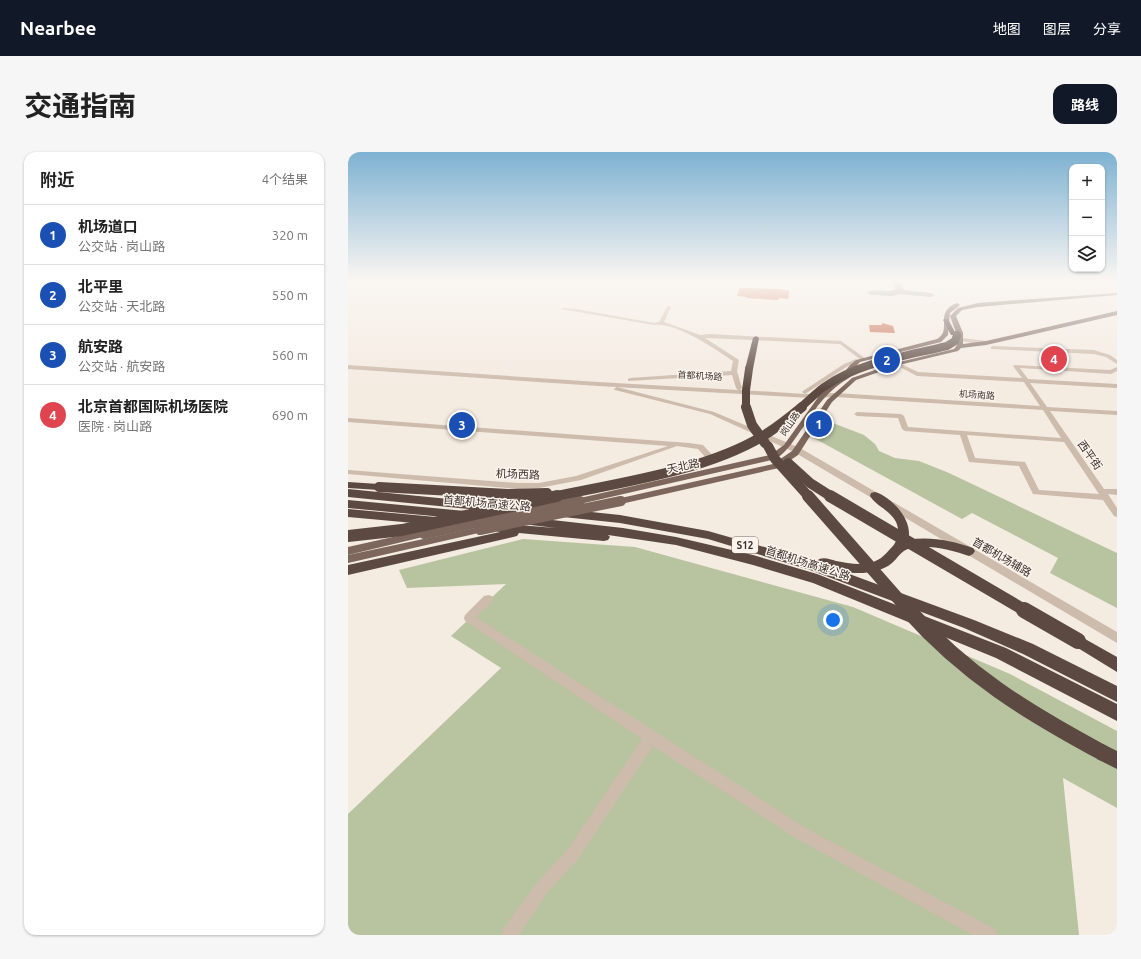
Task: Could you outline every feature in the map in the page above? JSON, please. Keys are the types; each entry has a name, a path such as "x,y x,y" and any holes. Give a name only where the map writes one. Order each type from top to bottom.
{"highway":[{"path":"946,320 957,336"},
{"path":"348,536 380,534 416,527 637,480 703,462 737,449 763,436 793,414 824,387 843,376 879,363 947,346 955,341 957,336 954,320"},
{"path":"348,485 528,494 581,487 666,468 720,452 751,438 780,419 828,380 845,371 872,361 940,346 949,342 952,337 957,336"},
{"path":"756,338 744,395 746,413 754,430 768,446 775,459 925,629 944,648 983,681 1012,701 1052,726 1110,756"},
{"path":"768,446 777,452 810,483 839,503 1117,665"},
{"name":"首都机场高速公路","path":"348,493 620,520 708,535 859,582 969,624 1028,649 1117,694"},
{"path":"782,557 810,559 845,567 860,568 882,564 893,556 901,547 904,534 901,522 892,509 875,496"},
{"name":"首都机场高速公路","path":"348,504 573,526 676,541 753,560 817,579 1001,652 1117,713"},
{"path":"348,513 543,533 676,541"},
{"path":"348,570 514,533 543,533"},
{"path":"901,547 930,543 954,546 969,551"}],"main road":[{"path":"825,394 846,376 856,362 940,340 946,334 945,317"},
{"path":"841,380 881,365 1106,317"},
{"path":"957,336 960,347"},
{"path":"836,395 854,379 897,364 956,350 960,347"},
{"name":"岗山路","path":"787,446 819,400 825,394"},
{"name":"岗山路","path":"796,451 829,401 836,395"},
{"name":"天北路","path":"348,551 739,466 768,459 778,454 787,446"},
{"name":"天北路","path":"348,559 768,469 782,463 796,451"},
{"path":"687,477 702,470 706,466 710,457 722,464 739,466"}],"street":[{"path":"612,317 654,324 661,323 700,337 736,360 734,373 739,388"},
{"path":"661,323 665,317"},
{"path":"700,337 710,336 841,343 863,359"},
{"path":"957,336 986,343"},
{"path":"993,348 1094,352 1108,356 1117,362"},
{"path":"805,392 846,365 856,362"},
{"path":"897,364 917,374 1117,386"},
{"name":"首都机场路","path":"348,365 550,382 621,381 825,394"},
{"name":"首都机场路","path":"348,365 571,377 600,382 652,386 825,394"},
{"name":"西平街","path":"1117,369 1111,372 1016,366 1117,514"},
{"path":"621,381 734,373"},
{"name":"首都机场路","path":"600,382 712,413 796,451"},
{"name":"机场南路","path":"825,394 1117,413"},
{"path":"857,414 901,416 905,429 1066,440"},
{"path":"348,420 682,444 700,447 710,457"},
{"path":"963,433 972,460 1022,464 1036,492 1103,494 1117,492"},
{"path":"639,440 644,448 644,452 640,456"},
{"name":"机场西路","path":"348,472 504,485 541,486 570,480 640,456 682,444"},
{"name":"首都机场辅路","path":"796,451 1117,638"},
{"path":"488,599 469,618 804,835 989,935"},
{"path":"509,935 541,889 573,854 651,737"}],"green space":[{"path":"825,420 864,435 875,444 879,451 895,458 919,461 949,473 1117,553 1117,608 1050,573 1058,558 972,513 962,519 812,437"},
{"path":"523,539 635,547 853,607 1010,674 1117,731 1117,808 1063,778 1079,935 348,935 348,814 501,668 451,636 506,584 407,588 399,570"}],"building":[{"path":"882,323 893,326 895,333 870,332 869,325 882,325"}],"place":[{"name":"北京首都国际机场医院","path":"1054,359"},
{"name":"北平里","path":"887,360"},
{"name":"机场道口","path":"819,424"},
{"name":"航安路","path":"462,425"}]}
